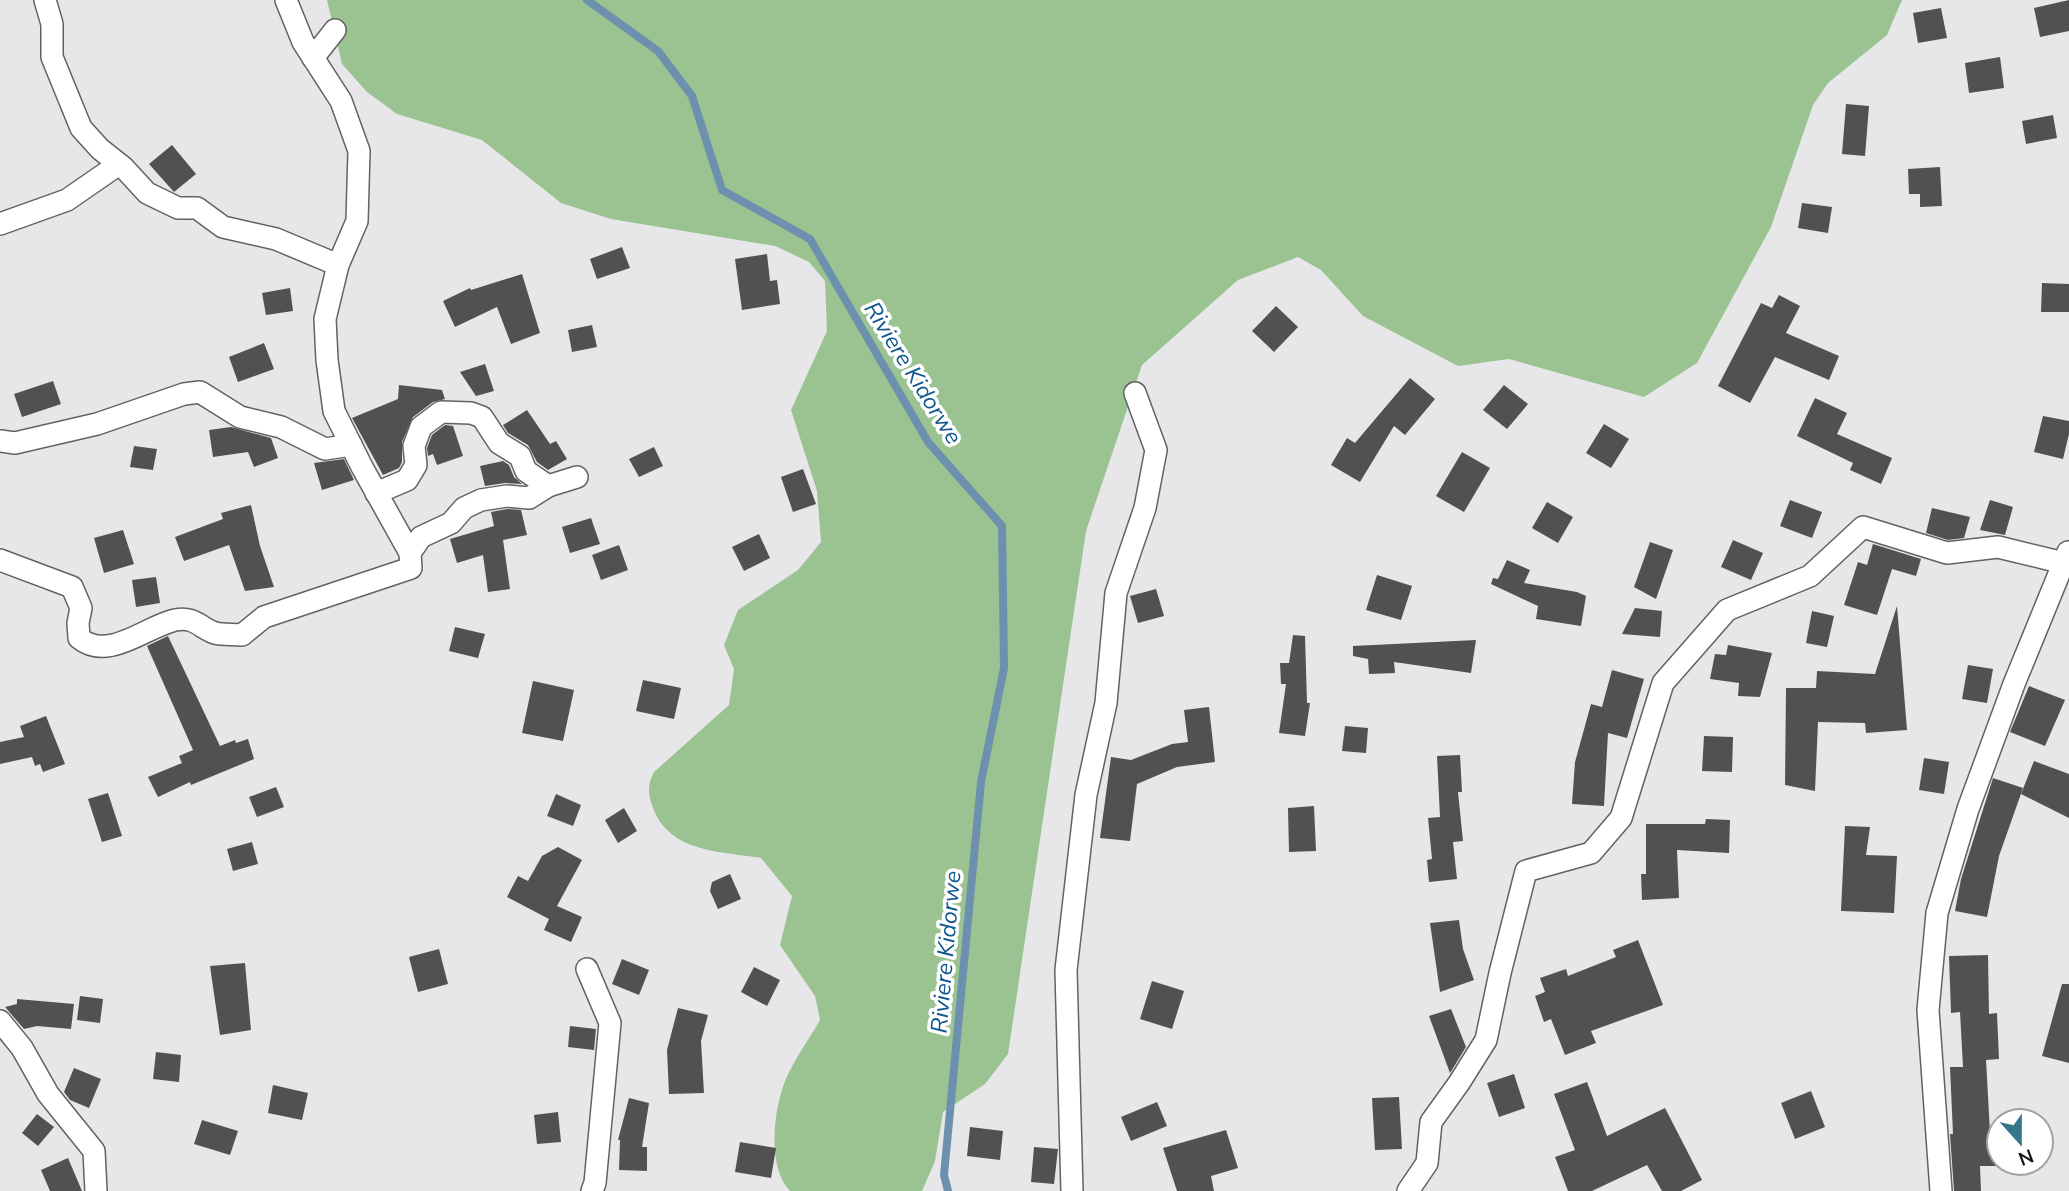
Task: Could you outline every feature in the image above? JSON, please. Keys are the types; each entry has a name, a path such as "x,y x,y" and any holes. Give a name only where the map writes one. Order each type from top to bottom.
{"street":[{"path":"45,0 52,24 52,57 81,128 100,149 119,163 146,193 178,208 197,208 223,227 276,239 338,265"},
{"path":"0,560 72,587 81,608 79,638 88,646 106,647 143,635 175,620 194,620 214,633 242,635 264,617 411,568 410,553 334,411 325,319 338,265 357,221 359,151 341,101 303,42 286,0"},
{"path":"313,58 335,30"},
{"path":"0,224 67,200 119,163"},
{"path":"0,441 15,443 97,424 184,394 200,392 240,416 281,427 325,449 351,445"},
{"path":"1072,1191 1066,970 1086,794 1106,703 1116,593 1145,508 1156,450 1135,393"},
{"path":"376,493 407,480 416,465 414,446 421,427 441,412 471,413 482,417 499,443 520,456 526,471 548,486"},
{"path":"410,553 421,537 451,523 464,508 481,500 507,496 529,498 548,486 577,477"},
{"path":"1408,1191 1427,1163 1431,1122 1486,1040 1526,871 1591,853 1621,818 1663,683 1727,610 1810,576 1863,527 1947,553 1998,547 2067,558 2014,684 1973,797 1937,913 1928,1010 1941,1191"},
{"path":"587,969 610,1023 595,1183 592,1191"},
{"path":"0,1021 22,1048 48,1094 94,1151 96,1191"}],"green space":[{"path":"327,0 1902,0 1887,35 1828,83 1813,105 1771,227 1697,363 1644,397 1509,359 1458,366 1363,316 1321,270 1298,257 1238,280 1142,365 1086,531 1008,1054 985,1084 943,1112 935,1161 922,1191 790,1191 783,1181 775,1156 777,1112 786,1079 820,1020 815,996 780,945 792,896 761,858 698,847 671,834 653,808 649,790 654,772 729,705 734,669 724,645 738,610 798,570 821,542 817,491 791,410 827,331 825,281 809,262 775,246 611,219 561,203 482,140 397,114 367,92 342,64"}],"building":[{"path":"2069,0 2069,31 2040,37 2034,8"},
{"path":"1941,8 1947,38 1918,43 1913,13"},
{"path":"2000,57 2004,88 1969,93 1965,63"},
{"path":"1846,104 1869,106 1865,156 1842,154"},
{"path":"2053,115 2057,138 2026,144 2022,121"},
{"path":"172,145 196,174 174,192 149,164"},
{"path":"1940,167 1942,206 1920,207 1920,194 1909,194 1908,169"},
{"path":"1802,203 1832,207 1828,233 1798,228"},
{"path":"622,247 630,268 597,279 590,259"},
{"path":"767,254 770,281 777,280 780,304 742,310 735,259"},
{"path":"522,274 540,333 511,344 497,307 455,327 443,301 470,288 471,290"},
{"path":"2042,283 2069,284 2069,312 2041,312"},
{"path":"290,288 293,311 266,315 262,293"},
{"path":"1779,295 1800,306 1786,333 1839,356 1829,380 1775,357 1750,403 1718,386 1761,303 1772,308"},
{"path":"1276,306 1298,327 1274,352 1252,331"},
{"path":"592,325 597,347 572,352 568,330"},
{"path":"264,343 274,369 238,382 229,357"},
{"path":"485,364 494,391 476,396 460,372"},
{"path":"1410,378 1435,399 1405,435 1394,426 1360,482 1331,465 1347,438 1355,443"},
{"path":"53,381 61,404 22,417 14,394"},
{"path":"399,385 442,390 445,399 433,402 413,417 402,442 402,462 399,468 383,475 352,418 398,399"},
{"path":"1504,385 1528,404 1507,429 1483,410"},
{"path":"1815,398 1847,413 1837,434 1892,458 1881,484 1850,470 1853,463 1797,436"},
{"path":"527,410 550,444 556,441 567,459 548,470 537,462 528,445 508,433 503,425"},
{"path":"2043,416 2069,421 2063,459 2034,452"},
{"path":"1604,424 1629,439 1611,468 1586,453"},
{"path":"445,425 453,426 463,456 437,465 433,454 428,456 427,448 432,435"},
{"path":"231,427 271,438 278,458 254,467 248,452 213,457 209,430"},
{"path":"134,446 157,449 153,470 130,467"},
{"path":"654,447 663,466 639,477 629,459"},
{"path":"1462,452 1490,468 1464,512 1436,496"},
{"path":"344,459 354,480 322,490 314,463"},
{"path":"503,461 522,484 485,486 480,466"},
{"path":"803,469 816,504 793,512 781,477"},
{"path":"1790,500 1822,512 1812,538 1780,526"},
{"path":"1990,500 2013,507 2005,535 1980,530"},
{"path":"1547,502 1573,517 1558,543 1532,528"},
{"path":"251,505 260,546 274,587 245,591 229,545 184,561 175,537 223,519 221,513"},
{"path":"1932,508 1970,517 1964,538 1948,540 1926,533"},
{"path":"521,510 527,535 503,540 510,589 488,592 483,555 457,563 450,539 494,526 491,512"},
{"path":"591,518 600,544 570,553 562,527"},
{"path":"123,530 134,564 104,573 94,538"},
{"path":"759,534 770,558 744,571 732,547"},
{"path":"1733,540 1763,553 1751,580 1721,567"},
{"path":"1650,542 1673,550 1656,599 1634,587"},
{"path":"1873,544 1921,559 1916,576 1892,569 1877,615 1844,605 1858,562 1867,565"},
{"path":"619,545 628,570 601,580 592,555"},
{"path":"1507,560 1530,570 1524,583 1586,596 1581,626 1536,619 1538,606 1491,584 1493,578 1498,579"},
{"path":"1377,575 1412,586 1401,620 1366,610"},
{"path":"156,577 160,603 136,607 132,580"},
{"path":"1156,589 1164,616 1138,623 1130,596"},
{"path":"1897,606 1907,730 1866,733 1865,723 1818,722 1815,791 1785,785 1786,688 1816,688 1817,671 1875,674"},
{"path":"1635,608 1662,611 1660,637 1622,634"},
{"path":"1812,611 1834,616 1827,647 1806,643"},
{"path":"455,627 485,634 478,658 449,651"},
{"path":"1293,635 1305,636 1307,703 1310,703 1305,736 1279,733 1286,684 1281,684 1280,663 1289,663"},
{"path":"168,636 220,746 235,740 236,743 248,739 254,759 191,785 190,782 158,797 148,777 182,763 179,756 193,750 147,646"},
{"path":"1476,640 1471,673 1394,662 1395,673 1369,674 1368,659 1353,656 1353,646"},
{"path":"1728,645 1772,653 1760,697 1738,696 1739,683 1710,679 1715,654 1726,655"},
{"path":"1968,665 1993,669 1987,703 1962,699"},
{"path":"1612,670 1644,679 1627,738 1608,733 1604,806 1572,804 1575,762 1591,704 1602,707"},
{"path":"643,680 681,688 674,719 636,711"},
{"path":"533,681 574,690 563,741 522,733"},
{"path":"2029,686 2065,700 2045,746 2010,732"},
{"path":"1209,707 1215,762 1177,767 1137,784 1130,841 1100,838 1111,757 1131,760 1172,744 1188,742 1184,710"},
{"path":"46,716 65,764 43,772 40,764 35,766 32,757 0,764 0,742 24,737 20,726"},
{"path":"1345,726 1368,728 1366,753 1342,751"},
{"path":"1704,736 1733,737 1732,772 1702,771"},
{"path":"1460,755 1462,792 1458,792 1463,841 1453,842 1457,879 1429,882 1427,860 1432,859 1428,818 1440,817 1437,756"},
{"path":"1924,758 1949,762 1944,794 1919,790"},
{"path":"2034,761 2069,774 2069,818 2021,794"},
{"path":"1993,778 2023,788 1999,856 1987,917 1955,911 1961,879"},
{"path":"276,787 284,807 257,817 249,797"},
{"path":"108,793 122,836 102,842 88,799"},
{"path":"556,794 581,805 573,826 547,816"},
{"path":"1314,806 1316,851 1289,852 1288,808"},
{"path":"624,808 637,831 618,843 605,820"},
{"path":"1706,819 1730,820 1729,853 1677,850 1679,898 1642,900 1641,874 1646,874 1646,824 1705,824"},
{"path":"1845,826 1870,827 1866,855 1897,856 1894,913 1841,911"},
{"path":"252,842 258,864 233,871 227,849"},
{"path":"558,847 582,860 557,906 582,917 571,942 544,930 549,919 507,897 518,876 528,881 542,856"},
{"path":"730,874 741,899 718,909 710,891 712,882"},
{"path":"1459,920 1463,949 1474,980 1440,992 1430,923"},
{"path":"1638,940 1663,1005 1591,1031 1596,1043 1565,1055 1551,1019 1544,1022 1535,996 1545,992 1540,978 1566,969 1568,976 1616,957 1613,950"},
{"path":"439,949 448,984 418,992 409,957"},
{"path":"1988,955 1989,1014 1997,1013 1999,1059 1986,1060 1989,1107 1985,1107 1985,1166 1980,1166 1981,1191 1954,1191 1950,1134 1953,1134 1950,1067 1963,1067 1960,1012 1951,1013 1949,956"},
{"path":"622,959 649,970 639,995 612,984"},
{"path":"245,963 251,1030 220,1035 210,966"},
{"path":"754,967 780,980 767,1006 741,992"},
{"path":"1152,981 1184,991 1172,1029 1140,1019"},
{"path":"2062,984 2069,984 2069,1063 2042,1056"},
{"path":"80,996 103,999 100,1023 77,1020"},
{"path":"17,999 74,1004 71,1029 37,1026 24,1029 5,1007 17,1004"},
{"path":"678,1008 708,1015 701,1041 704,1093 669,1094 667,1050"},
{"path":"1451,1009 1466,1047 1450,1073 1429,1016"},
{"path":"570,1026 596,1029 594,1050 568,1047"},
{"path":"156,1052 181,1055 179,1082 153,1079"},
{"path":"74,1068 101,1079 89,1108 70,1100 64,1092"},
{"path":"1514,1074 1525,1108 1499,1117 1487,1083"},
{"path":"1587,1082 1607,1136 1665,1108 1702,1180 1681,1191 1662,1191 1647,1165 1592,1191 1568,1191 1555,1157 1575,1150 1554,1094"},
{"path":"273,1085 308,1093 302,1120 268,1113"},
{"path":"1811,1091 1825,1127 1795,1139 1781,1103"},
{"path":"1399,1097 1402,1149 1375,1150 1372,1098"},
{"path":"629,1098 649,1103 642,1147 647,1147 647,1171 619,1170 618,1140"},
{"path":"1157,1102 1167,1126 1131,1141 1121,1117"},
{"path":"558,1112 561,1142 537,1144 534,1115"},
{"path":"37,1114 54,1127 38,1146 22,1133"},
{"path":"202,1120 238,1131 230,1155 194,1144"},
{"path":"970,1127 1003,1131 1000,1160 967,1156"},
{"path":"1226,1130 1238,1168 1211,1176 1214,1191 1177,1191 1163,1148"},
{"path":"740,1142 776,1148 771,1178 735,1172"},
{"path":"1034,1147 1058,1149 1054,1184 1031,1182"},
{"path":"68,1158 82,1191 50,1191 41,1170"}],"waterway":[{"name":"Riviere Kidorwe","path":"587,0 658,51 692,96 722,190 810,239 928,442 1002,526 1004,668 981,782 944,1175 948,1191"}]}
